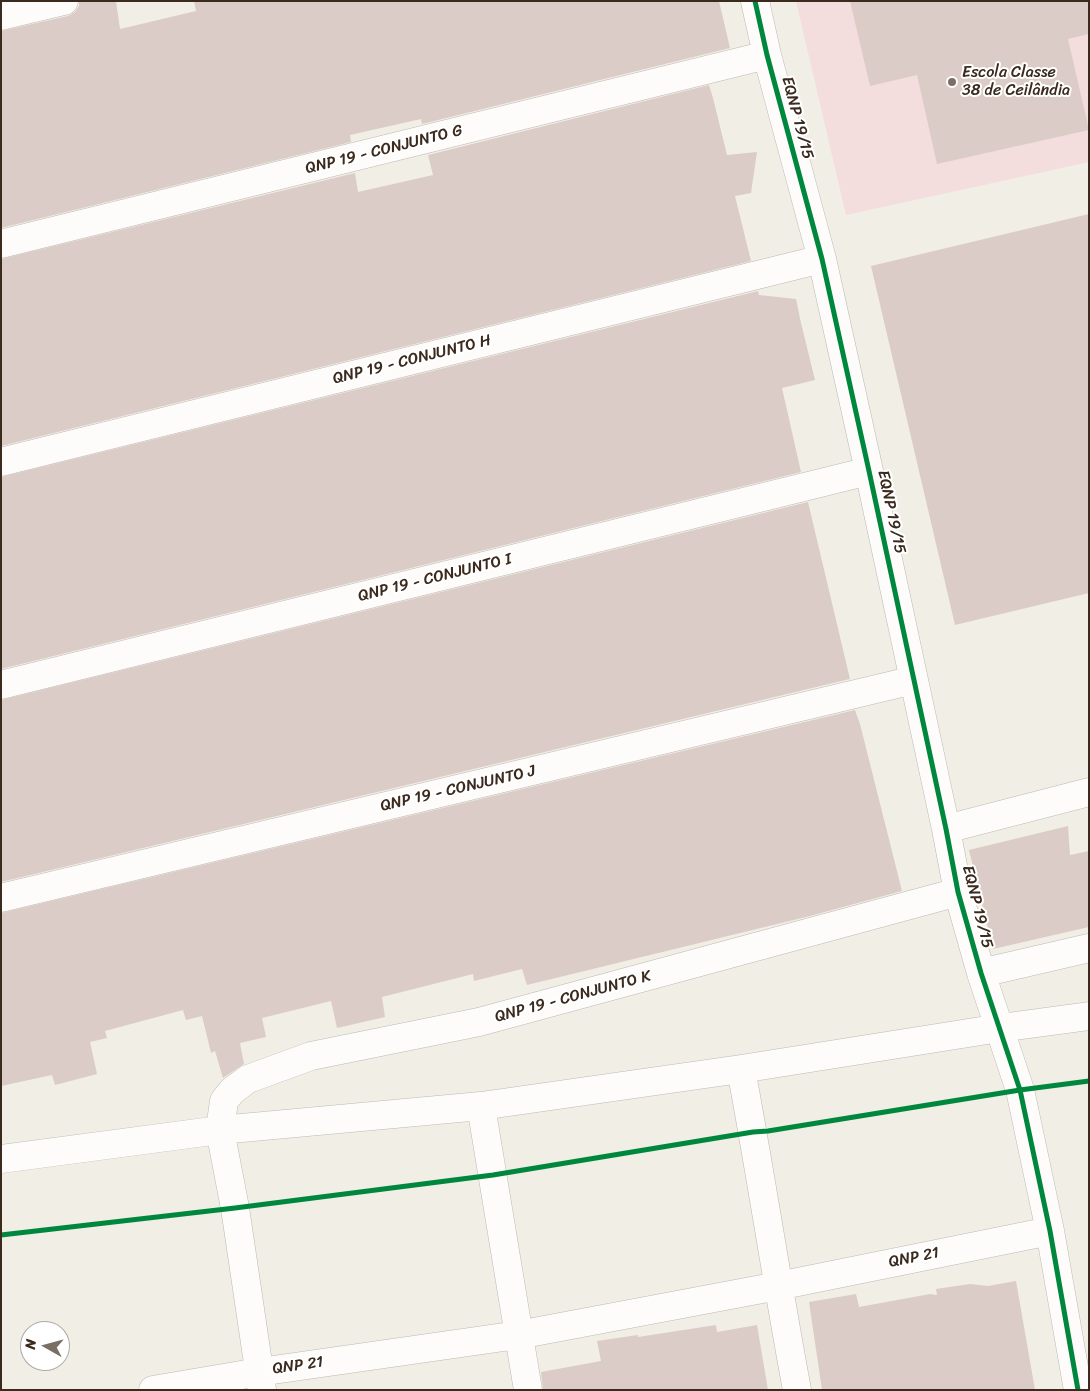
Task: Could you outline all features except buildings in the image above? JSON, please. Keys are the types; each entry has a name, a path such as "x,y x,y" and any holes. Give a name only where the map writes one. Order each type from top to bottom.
{"street":[{"path":"1,16 64,1"},
{"name":"EQNP 19/15","path":"755,1 767,55 822,259 914,680 958,892 981,973 1020,1090 1050,1231 1078,1390"},
{"name":"QNP 19 - CONJUNTO G","path":"1,244 767,55"},
{"name":"QNP 19 - CONJUNTO H","path":"1,462 822,259"},
{"name":"QNP 19 - CONJUNTO I","path":"1,685 869,471"},
{"name":"QNP 19 - CONJUNTO J","path":"1,898 914,680"},
{"path":"946,829 1089,792"},
{"name":"QNP 19 - CONJUNTO K","path":"220,1130 224,1101 232,1091 248,1078 311,1056 479,1022 958,892"},
{"path":"981,973 1089,948"},
{"path":"1,1159 220,1130 481,1106 1089,1016"},
{"path":"741,1069 797,1390"},
{"path":"481,1106 528,1390"},
{"name":"QNP 21","path":"220,1130 235,1208 261,1381 778,1286 1050,1231"},
{"path":"153,1390 261,1381"}],"shaded area":[{"name":"Escola Classe 38 de Ceilândia","path":"796,1 1089,1 1089,162 846,215"}],"cycle path":[{"path":"755,1 767,55 822,259 946,829 958,892 981,973 1020,1090 1050,1231 1078,1390"},
{"path":"1,1235 235,1208 493,1175 753,1132 1089,1081"}],"place":[{"name":"Escola Classe 38 de Ceilândia","path":"952,82"}]}
